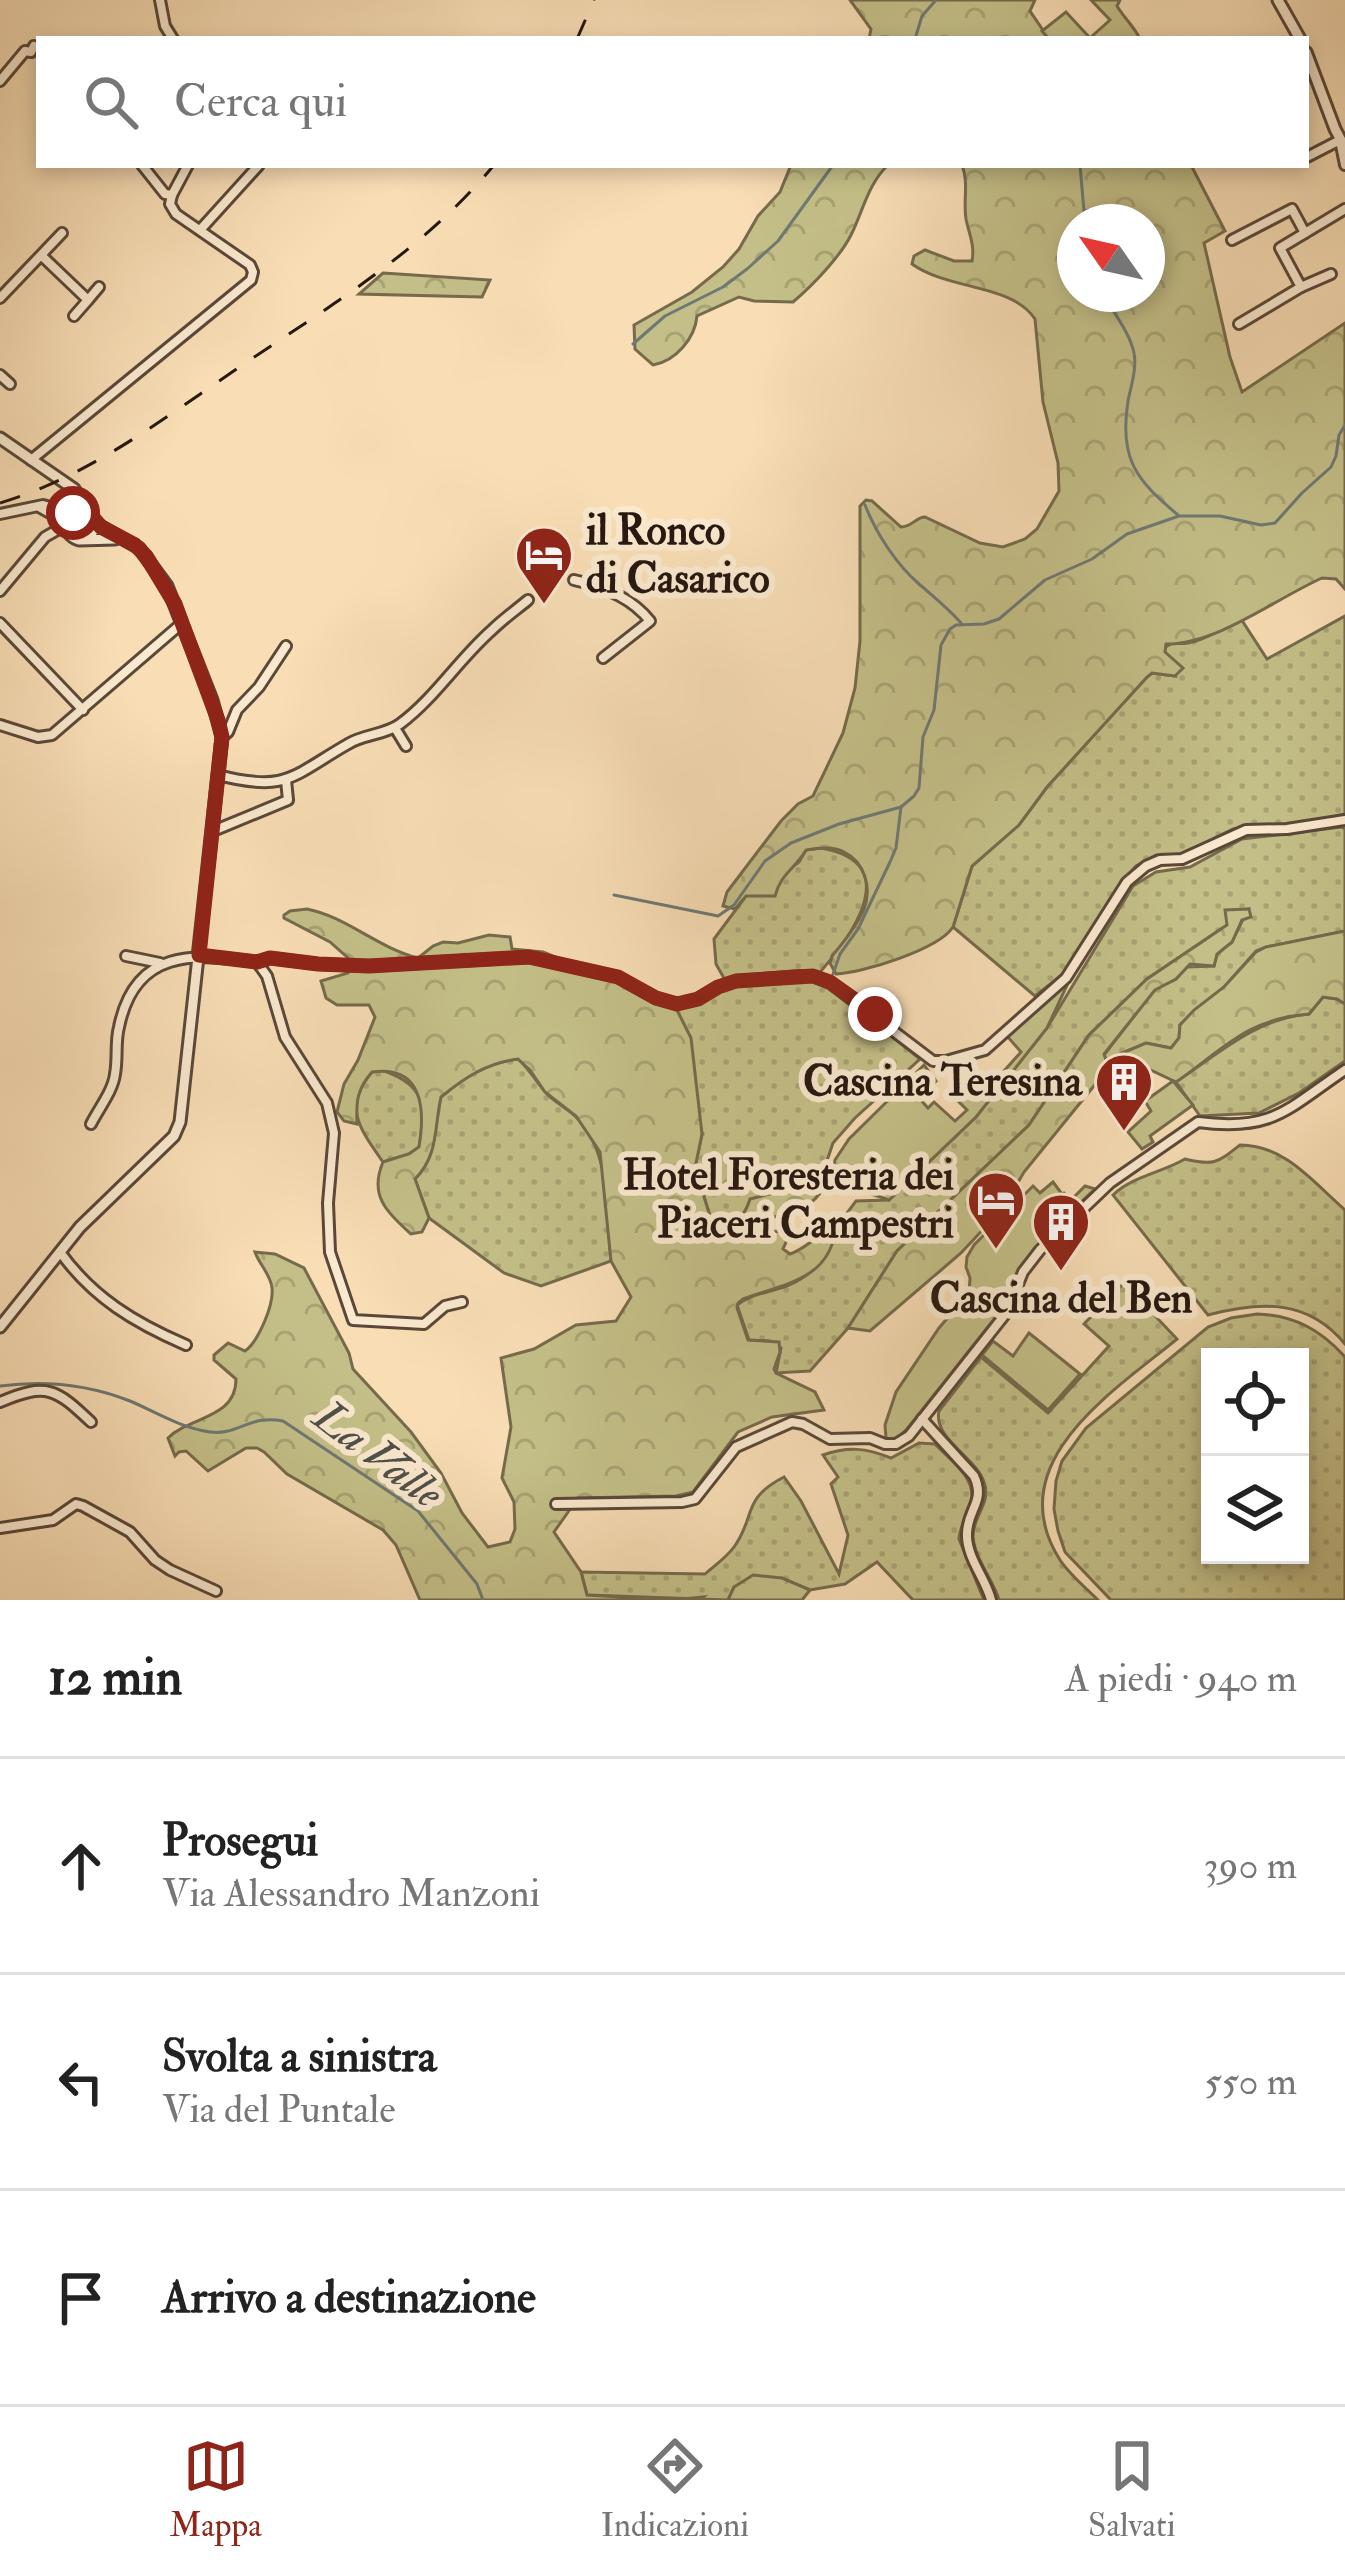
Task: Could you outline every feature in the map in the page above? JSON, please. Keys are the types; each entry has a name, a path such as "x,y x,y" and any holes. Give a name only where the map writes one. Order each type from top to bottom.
{"street":[{"path":"160,0 171,36"},
{"path":"1278,0 1298,36"},
{"path":"0,81 33,48"},
{"path":"1309,60 1342,144 1345,165"},
{"path":"1309,156 1342,144"},
{"path":"31,460 251,280 250,265 172,208 169,195 145,168"},
{"path":"169,195 186,168"},
{"path":"200,230 256,168"},
{"path":"1232,239 1292,209 1306,233"},
{"path":"1301,287 1280,248 1345,209"},
{"path":"0,298 62,233"},
{"path":"42,256 88,301"},
{"path":"1239,324 1331,274"},
{"path":"74,316 99,287"},
{"path":"0,374 10,384"},
{"path":"1,440 77,493 92,518 92,534 86,538"},
{"path":"65,483 69,522 79,540 121,538"},
{"path":"0,514 38,506 69,522"},
{"path":"0,591 49,534 80,510 135,545 166,586 222,737 180,1122 174,1136 59,1251 0,1327"},
{"path":"574,580 638,604 650,621 603,658"},
{"path":"218,775 246,782 282,782 362,736 395,728 491,630 528,600"},
{"path":"0,623 83,710"},
{"path":"0,725 38,737 52,735 181,624"},
{"path":"222,737 236,710 286,646"},
{"path":"395,728 406,746"},
{"path":"213,831 288,800 286,780"},
{"path":"91,1124 116,1075 118,1029 139,980 161,964 199,955 369,966 529,957 618,977 677,1004 736,981 813,976 830,982 933,1061 946,1061 985,1050 1066,978 1126,882 1146,866 1182,859 1246,830 1287,830 1345,820"},
{"path":"126,956 161,964"},
{"path":"257,962 267,976 285,1037 327,1103 334,1133 328,1203 330,1252 353,1320 424,1324 445,1306 462,1302"},
{"path":"556,1504 690,1501 700,1495 736,1447 792,1421 830,1439 870,1438 896,1444 909,1436 1007,1312 1023,1271 1040,1250 1110,1183 1198,1122 1232,1127 1264,1122 1345,1070"},
{"path":"59,1251 111,1306 187,1345"},
{"path":"0,1402 50,1390 64,1396 91,1422"},
{"path":"922,1419 979,1486 966,1537 992,1600"},
{"path":"0,1528 53,1520 76,1504 83,1506 130,1532 170,1570 216,1591"}],"green space":[{"path":"850,0 1035,0 1030,11 1047,36 870,36 871,29"},
{"path":"1091,0 1120,0 1117,6 1138,36 1092,36 1110,20"},
{"path":"1066,12 1088,36 1046,36 1042,31"},
{"path":"790,168 885,168 840,252 793,302 739,297 697,316 683,347 653,365 635,349 634,325 692,292 723,267 780,192"},
{"path":"963,168 1193,168 1225,231 1204,243 1242,392 1345,323 1345,589 1336,579 1322,578 1226,629 1166,644 1165,652 1183,668 1175,676 1152,673 1147,677 1047,787 1019,825 972,866 953,927 945,935 899,958 836,974 832,956 858,922 867,893 862,869 851,856 830,848 806,850 775,896 746,896 735,909 723,906 727,892 781,821 813,796 843,733 855,688 860,641 860,506 872,501 901,527 925,517 980,543 1003,547 1037,529 1059,491 1035,319 1011,299 943,279 912,264 914,256 925,250 954,261 972,261"},
{"path":"383,273 490,280 482,297 359,294"},
{"path":"1345,616 1345,814 1300,825 1233,829 1177,857 1156,855 1136,866 1062,975 1035,996 953,927 972,866 1019,825 1047,787 1147,677 1152,673 1175,676 1164,658 1164,648 1199,640 1241,619 1267,659"},
{"path":"1342,827 1345,931 1256,951 1180,1025 1179,1038 1171,1048 1146,1043 1106,1060 1104,1055 1155,989 1176,979 1187,967 1214,966 1248,909 1236,911 1227,925 1147,979 1089,1035 1029,1125 897,1251 848,1328 810,1371 776,1373 781,1348 770,1341 749,1340 737,1305 806,1276 828,1251 835,1229 856,1201 889,1200 976,1117 1047,1028 1133,886 1156,872 1190,867 1242,839"},
{"path":"821,848 847,856 862,870 866,886 854,925 813,980 834,990 920,1059 833,1143 820,1181 771,1194 738,1219 722,1220 710,1216 695,1168 702,1134 677,1010 729,987 716,964 714,939 746,896 778,883 806,850"},
{"path":"307,909 418,958 443,942 510,937 512,949 543,952 665,1001 677,1010 691,1038 702,1134 695,1168 710,1216 736,1220 750,1199 820,1181 823,1188 813,1201 767,1219 765,1224 773,1231 790,1233 783,1249 790,1254 835,1229 824,1259 801,1278 743,1299 737,1308 748,1340 779,1342 776,1373 815,1392 824,1410 772,1417 738,1432 693,1492 578,1498 554,1532 581,1572 587,1595 672,1600 420,1600 396,1545 383,1530 287,1474 264,1452 246,1448 208,1471 186,1451 175,1456 168,1438 220,1409 234,1392 236,1379 214,1355 228,1343 245,1351 255,1340 268,1313 272,1288 255,1252 275,1254 304,1268 353,1369 411,1432 488,1547 510,1542 515,1529 514,1502 502,1478 511,1427 501,1358 534,1349 576,1325 616,1321 631,1297 611,1261 600,1152 576,1116 545,1092 518,1059 477,1072 441,1097 432,1150 415,1179 429,1218 422,1232 411,1234 387,1210 379,1193 379,1174 383,1162 419,1147 422,1119 417,1093 402,1076 372,1072 358,1096 357,1124 344,1121 337,1112 344,1084 375,1017 369,1005 337,1005 326,998 321,981 348,973 348,958 330,942 284,918 290,911"},
{"path":"1249,909 1251,917 1242,920 1232,942 1217,954 1214,966 1190,964 1176,979 1155,990 1104,1054 1106,1060 1146,1043 1171,1048 1179,1038 1180,1025 1194,1010 1266,947 1345,931 1345,1004 1323,997 1309,1014 1252,1029 1176,1082 1140,1065 1115,1060 1024,1172 1003,1208 961,1253 870,1331 848,1328 897,1251 1029,1125 1089,1035 1147,979 1227,925 1225,910"},
{"path":"1069,981 1047,1028 994,1095 988,1089 1021,1052 1006,1035"},
{"path":"1323,997 1345,1004 1345,1061 1259,1113 1200,1116 1176,1082 1255,1030 1309,1014"},
{"path":"518,1059 588,1133 602,1167 607,1205 611,1261 541,1286 504,1273 429,1218 415,1179 431,1151 441,1097 477,1072"},
{"path":"924,1065 936,1081 919,1098 928,1108 934,1102 955,1121 967,1110 959,1102 977,1086 991,1098 889,1200 832,1181 835,1160 849,1139"},
{"path":"382,1070 415,1090 422,1108 419,1147 383,1162 362,1128 356,1107 372,1072"},
{"path":"1173,1081 1193,1105 1150,1136 1153,1142 1142,1149 1128,1132 1151,1111 1145,1101"},
{"path":"1240,1145 1285,1158 1345,1210 1345,1344 1315,1319 1282,1307 1247,1307 1208,1315 1113,1195 1185,1159 1215,1161"},
{"path":"1053,1182 1071,1200 1085,1186 1095,1189 1048,1228 1022,1265 999,1313 907,1429 895,1440 886,1438 885,1425 896,1392 969,1293 967,1257 974,1245 1033,1186 1040,1193"},
{"path":"1124,1283 1177,1339 1096,1406 1072,1433 1053,1461 1043,1492 1045,1525 1060,1560 1098,1600 999,1600 973,1537 986,1497 984,1482 942,1430 939,1411 981,1357 1048,1413 1109,1346 1084,1324"},
{"path":"1270,1315 1316,1332 1345,1357 1345,1600 1111,1600 1065,1552 1054,1509 1062,1461 1086,1428 1208,1327 1231,1318"},
{"path":"1029,1333 1080,1374 1048,1410 982,1355 993,1341 1013,1356"},
{"path":"919,1443 935,1444 970,1484 971,1501 959,1539 984,1600 913,1600 877,1562 845,1584 810,1590 782,1578 734,1587 728,1600 587,1595 581,1572 705,1574 734,1547 761,1493 784,1477 839,1574 848,1535 831,1484 838,1477 823,1455 857,1449 891,1458"},
{"path":"753,1575 782,1578 810,1590 802,1600 728,1600 734,1587"}],"waterway":[{"path":"916,36 922,16 936,0"},
{"path":"633,344 665,316 723,287 747,269 778,241 831,168"},
{"path":"1080,168 1083,204"},
{"path":"1114,312 1134,353 1126,421 1129,453 1141,478 1178,515"},
{"path":"614,895 718,916 734,905 765,861 791,843 901,807 919,788 923,737 934,710 941,645 950,629 999,619 1045,580 1092,559 1127,534 1179,516 1275,523 1331,467 1345,425"},
{"path":"865,505 902,567 961,623"},
{"path":"833,974 896,848 901,807"},
{"name":"La Valle","path":"0,1386 82,1387 210,1432 261,1420 283,1421 418,1511 477,1584 483,1600"}],"railway":[{"path":"578,36 594,0"},
{"path":"0,503 65,478 125,444 342,298 407,250 491,168"}],"place":[{"name":"il Ronco di Casarico","path":"544,606"},
{"name":"Cascina Teresina","path":"1124,1133"},
{"name":"Hotel Foresteria dei Piaceri Campestri","path":"996,1251"},
{"name":"Cascina del Ben","path":"1061,1273"}],"route":[{"path":"73,513 89,513 95,523 146,556 175,604 218,720 222,737 199,955 369,966 529,957 618,977 677,1004 736,981 813,976 830,982 875,1014"}]}
